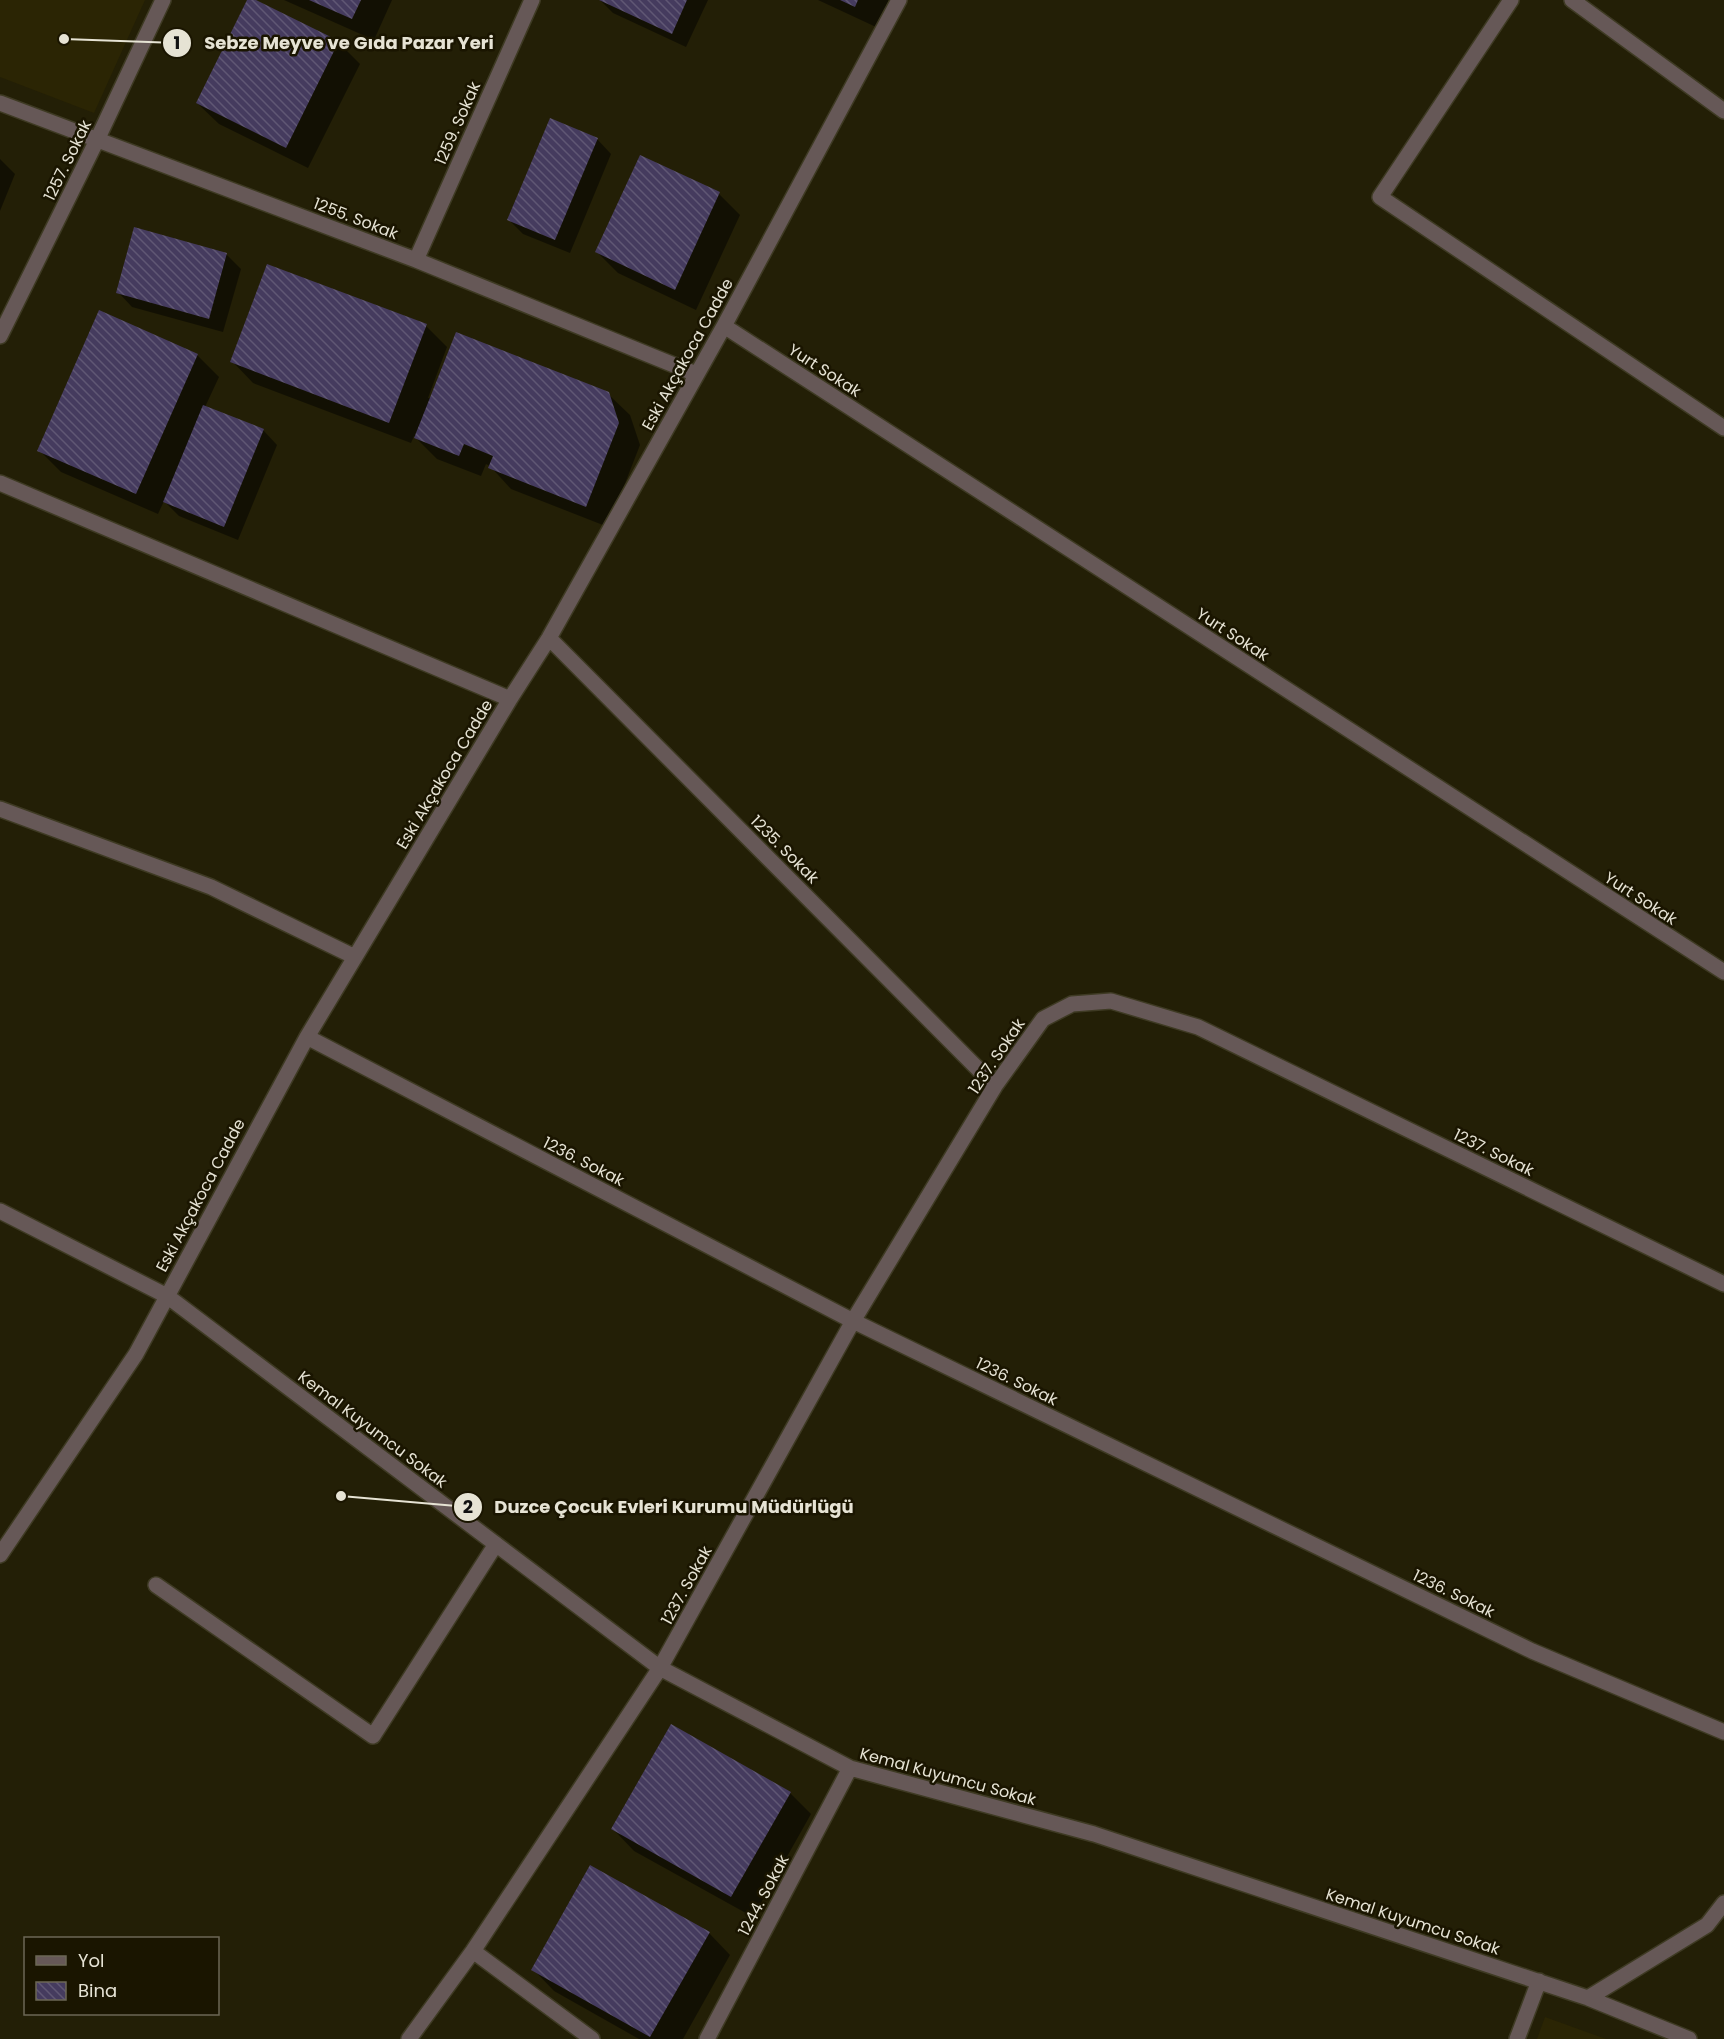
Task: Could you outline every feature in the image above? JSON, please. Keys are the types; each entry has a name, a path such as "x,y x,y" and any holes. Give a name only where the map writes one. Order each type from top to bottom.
{"street":[{"name":"1257. Sokak","path":"0,336 163,0"},
{"name":"1259. Sokak","path":"416,260 531,0"},
{"name":"Eski Akçakoca Cadde","path":"0,1555 136,1354 307,1037 549,638 724,326 899,0"},
{"path":"1511,0 1380,197 1724,429"},
{"path":"1572,0 1724,111"},
{"name":"1255. Sokak","path":"0,103 416,260 696,374"},
{"name":"Yurt Sokak","path":"724,326 1724,972"},
{"path":"0,483 510,699"},
{"name":"1235. Sokak","path":"549,638 995,1086"},
{"path":"0,809 211,887 355,957"},
{"name":"1237. Sokak","path":"409,2039 473,1951 660,1668 854,1321 995,1086 1043,1019 1072,1004 1111,1001 1198,1028 1724,1284"},
{"name":"1236. Sokak","path":"307,1037 854,1321 1532,1651 1724,1732"},
{"name":"Kemal Kuyumcu Sokak","path":"0,1211 166,1296 660,1668 850,1768 1094,1834 1539,1981 1588,1998 1689,2039"},
{"path":"156,1585 373,1737 496,1544"},
{"name":"1244. Sokak","path":"707,2039 850,1768"},
{"path":"1588,1998 1707,1925 1724,1903"},
{"path":"473,1951 592,2039"},
{"path":"1517,2039 1539,1981"}],"shaded area":[{"path":"0,0 145,0 94,113 0,77"},
{"path":"1545,2017 1606,2039 1537,2039"}],"building":[{"path":"247,0 256,0 339,41 286,148 196,103"},
{"path":"309,0 361,0 352,19"},
{"path":"599,0 687,0 672,34"},
{"path":"840,0 858,0 855,7"},
{"path":"550,118 598,138 555,240 507,220"},
{"path":"640,155 720,192 675,290 595,252"},
{"path":"134,227 227,253 209,319 116,293"},
{"path":"267,264 427,324 389,423 230,362"},
{"path":"99,310 198,354 136,494 37,451"},
{"path":"456,332 609,392 619,423 586,507 488,468 493,456 464,444 459,456 414,438"},
{"path":"203,405 264,429 224,527 163,502"},
{"path":"671,1724 791,1792 731,1897 611,1829"},
{"path":"590,1865 710,1932 650,2037 531,1970"}],"place":[{"name":"Sebze Meyve ve Gıda Pazar Yeri","path":"64,39"},
{"name":"Duzce Çocuk Evleri Kurumu Müdürlügü","path":"341,1496"}]}
